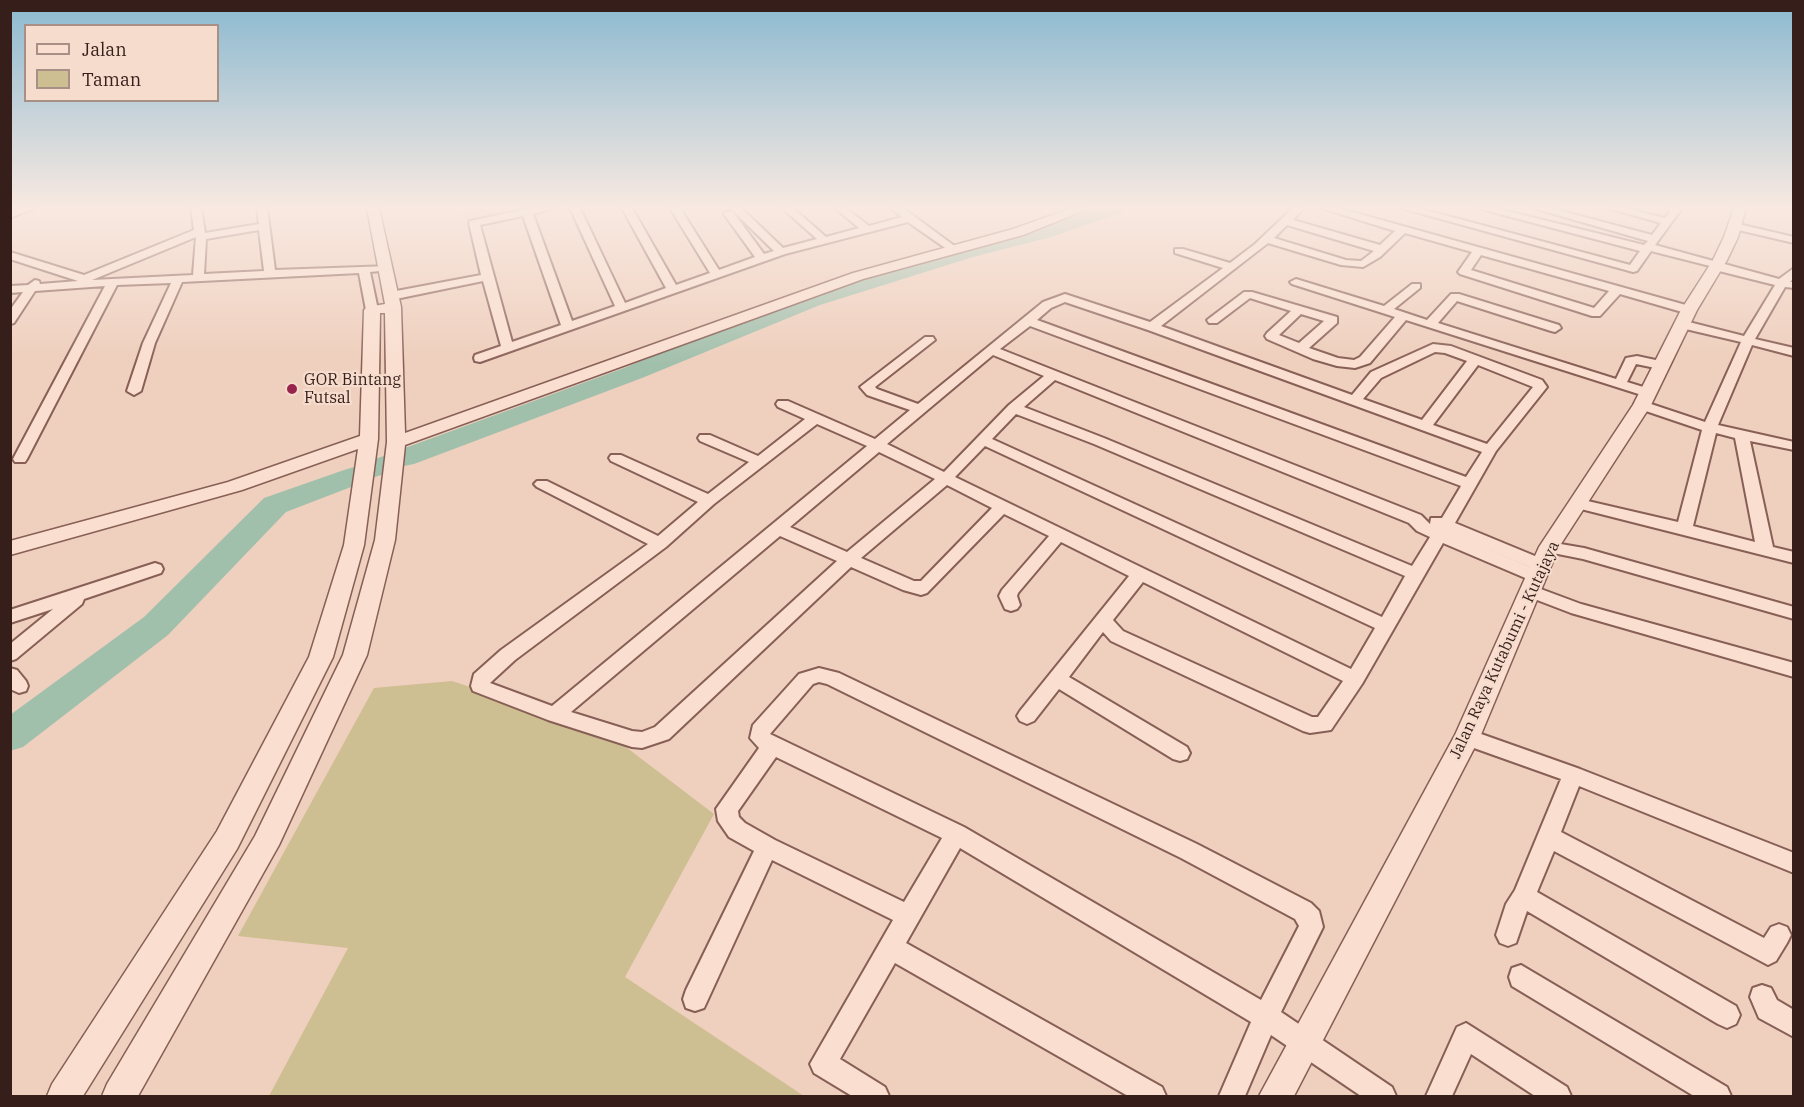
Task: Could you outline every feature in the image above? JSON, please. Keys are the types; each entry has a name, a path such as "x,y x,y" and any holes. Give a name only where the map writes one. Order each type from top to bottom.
{"street":[{"path":"25,260 89,281 139,260"},
{"path":"198,277 199,260"},
{"path":"268,260 270,274"},
{"path":"119,1096 265,844 355,654 385,540 396,442 392,301 384,260"},
{"path":"483,260 508,349"},
{"path":"544,260 568,327"},
{"path":"599,260 622,308"},
{"path":"656,260 673,290"},
{"path":"707,260 717,275"},
{"path":"480,358 760,260"},
{"path":"396,442 858,276 920,260"},
{"path":"1207,260 1231,267"},
{"path":"1152,327 1241,260"},
{"path":"1337,260 1353,264 1363,264 1368,260"},
{"path":"1473,260 1464,272 1596,313 1616,292 1640,260"},
{"path":"1504,260 1616,292 1746,342 1794,352"},
{"path":"1599,260 1634,269"},
{"path":"1703,260 1787,285"},
{"name":"Jalan Raya Kutabumi - Kutajaya","path":"1276,1096 1467,737 1539,570 1645,399 1685,317 1719,260"},
{"path":"10,320 46,266"},
{"path":"10,290 89,281 113,282 386,268"},
{"path":"64,1096 227,840 321,657 354,545 369,439 372,310 364,269"},
{"path":"1684,529 1710,428 1746,342 1787,285 1794,271"},
{"path":"372,310 392,301 487,277"},
{"path":"134,391 149,343 178,279"},
{"path":"20,459 113,282"},
{"path":"1296,282 1620,384 1645,399 1710,428 1794,446"},
{"path":"1386,310 1416,286"},
{"path":"1213,320 1248,294 1333,320 1300,349"},
{"path":"1430,324 1455,296 1555,328"},
{"path":"555,715 991,350 1047,305 1065,298 1152,327 1490,450"},
{"path":"1300,309 1271,336 1336,362 1355,364 1365,360 1403,316"},
{"path":"1029,321 1470,484"},
{"path":"920,409 872,392 867,387 929,340"},
{"path":"1103,620 1117,636 1310,725 1324,724 1354,679 1490,450 1540,387 1537,383 1447,349 1433,348 1376,375 1354,402"},
{"path":"991,350 1415,519 1423,527 1443,530 1539,570 1794,613"},
{"path":"1425,426 1475,360"},
{"path":"1620,384 1631,361 1637,360 1660,365"},
{"path":"814,419 758,461 660,543 508,655 481,679 480,686 555,715 632,739 642,740 662,733 848,560 945,479 1014,408 1054,374"},
{"path":"783,404 877,446 1354,679"},
{"path":"1014,408 1110,445 1415,574"},
{"path":"1742,436 1765,550"},
{"path":"705,438 758,461"},
{"path":"10,548 235,486 369,439"},
{"path":"983,440 1386,626"},
{"path":"616,458 709,501"},
{"path":"542,484 660,543"},
{"path":"1579,504 1794,558"},
{"path":"777,528 909,586 921,588 927,585 1002,507"},
{"path":"1011,605 1008,596 1011,590 1059,534"},
{"path":"10,617 154,569"},
{"path":"1539,570 1576,609 1626,621 1794,670"},
{"path":"1027,716 1140,574"},
{"path":"10,654 84,593"},
{"path":"321,657 355,654"},
{"path":"1232,1096 1266,1017 1311,927 1311,918 1303,911 1189,851 831,678 819,675 806,679 760,731 760,738 772,746 956,834 1266,1017 1383,1096"},
{"path":"1058,679 1180,753"},
{"path":"1467,737 1573,775 1794,863"},
{"path":"772,746 727,809 729,821 737,830 767,847 908,916"},
{"path":"1508,935 1518,904 1524,897 1573,775"},
{"path":"876,1096 823,1064 956,834"},
{"path":"1549,837 1768,953 1779,935"},
{"path":"695,999 767,847"},
{"path":"1524,897 1727,1014"},
{"path":"891,948 1153,1096"},
{"path":"1521,977 1719,1096"},
{"path":"1762,997 1768,1009 1794,1025"},
{"path":"1439,1096 1466,1036 1558,1096"}],"green space":[{"path":"452,681 606,732 714,814 625,977 804,1096 269,1096 348,948 238,936 374,688"}],"waterway":[{"path":"404,458 633,373 812,300 944,260"},
{"path":"375,468 384,465"},
{"path":"10,736 156,626 275,505 354,476"}],"place":[{"name":"GOR Bintang Futsal","path":"292,389"}]}
